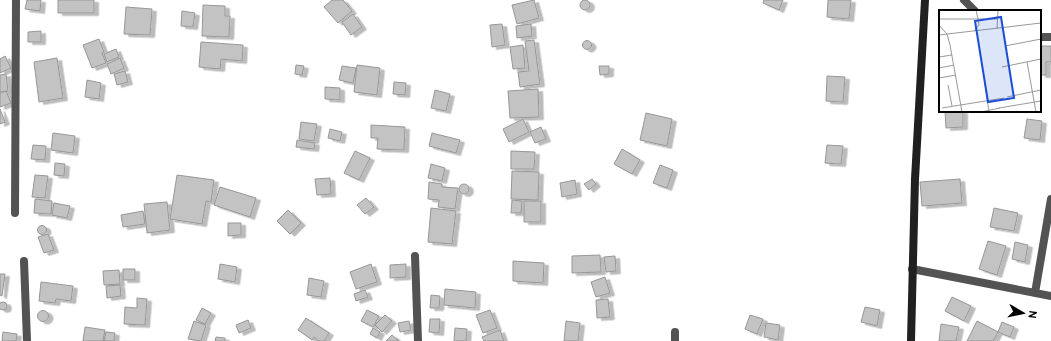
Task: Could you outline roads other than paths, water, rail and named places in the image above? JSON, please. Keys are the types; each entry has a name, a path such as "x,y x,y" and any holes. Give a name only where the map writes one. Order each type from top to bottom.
{"street":[{"path":"15,213 16,0"},
{"path":"911,341 915,179 925,0"},
{"path":"964,0 974,10"},
{"path":"1035,293 1051,199"},
{"path":"415,256 418,341"},
{"path":"24,261 26,341"},
{"path":"912,269 1051,296"},
{"path":"675,332 675,341"}]}
